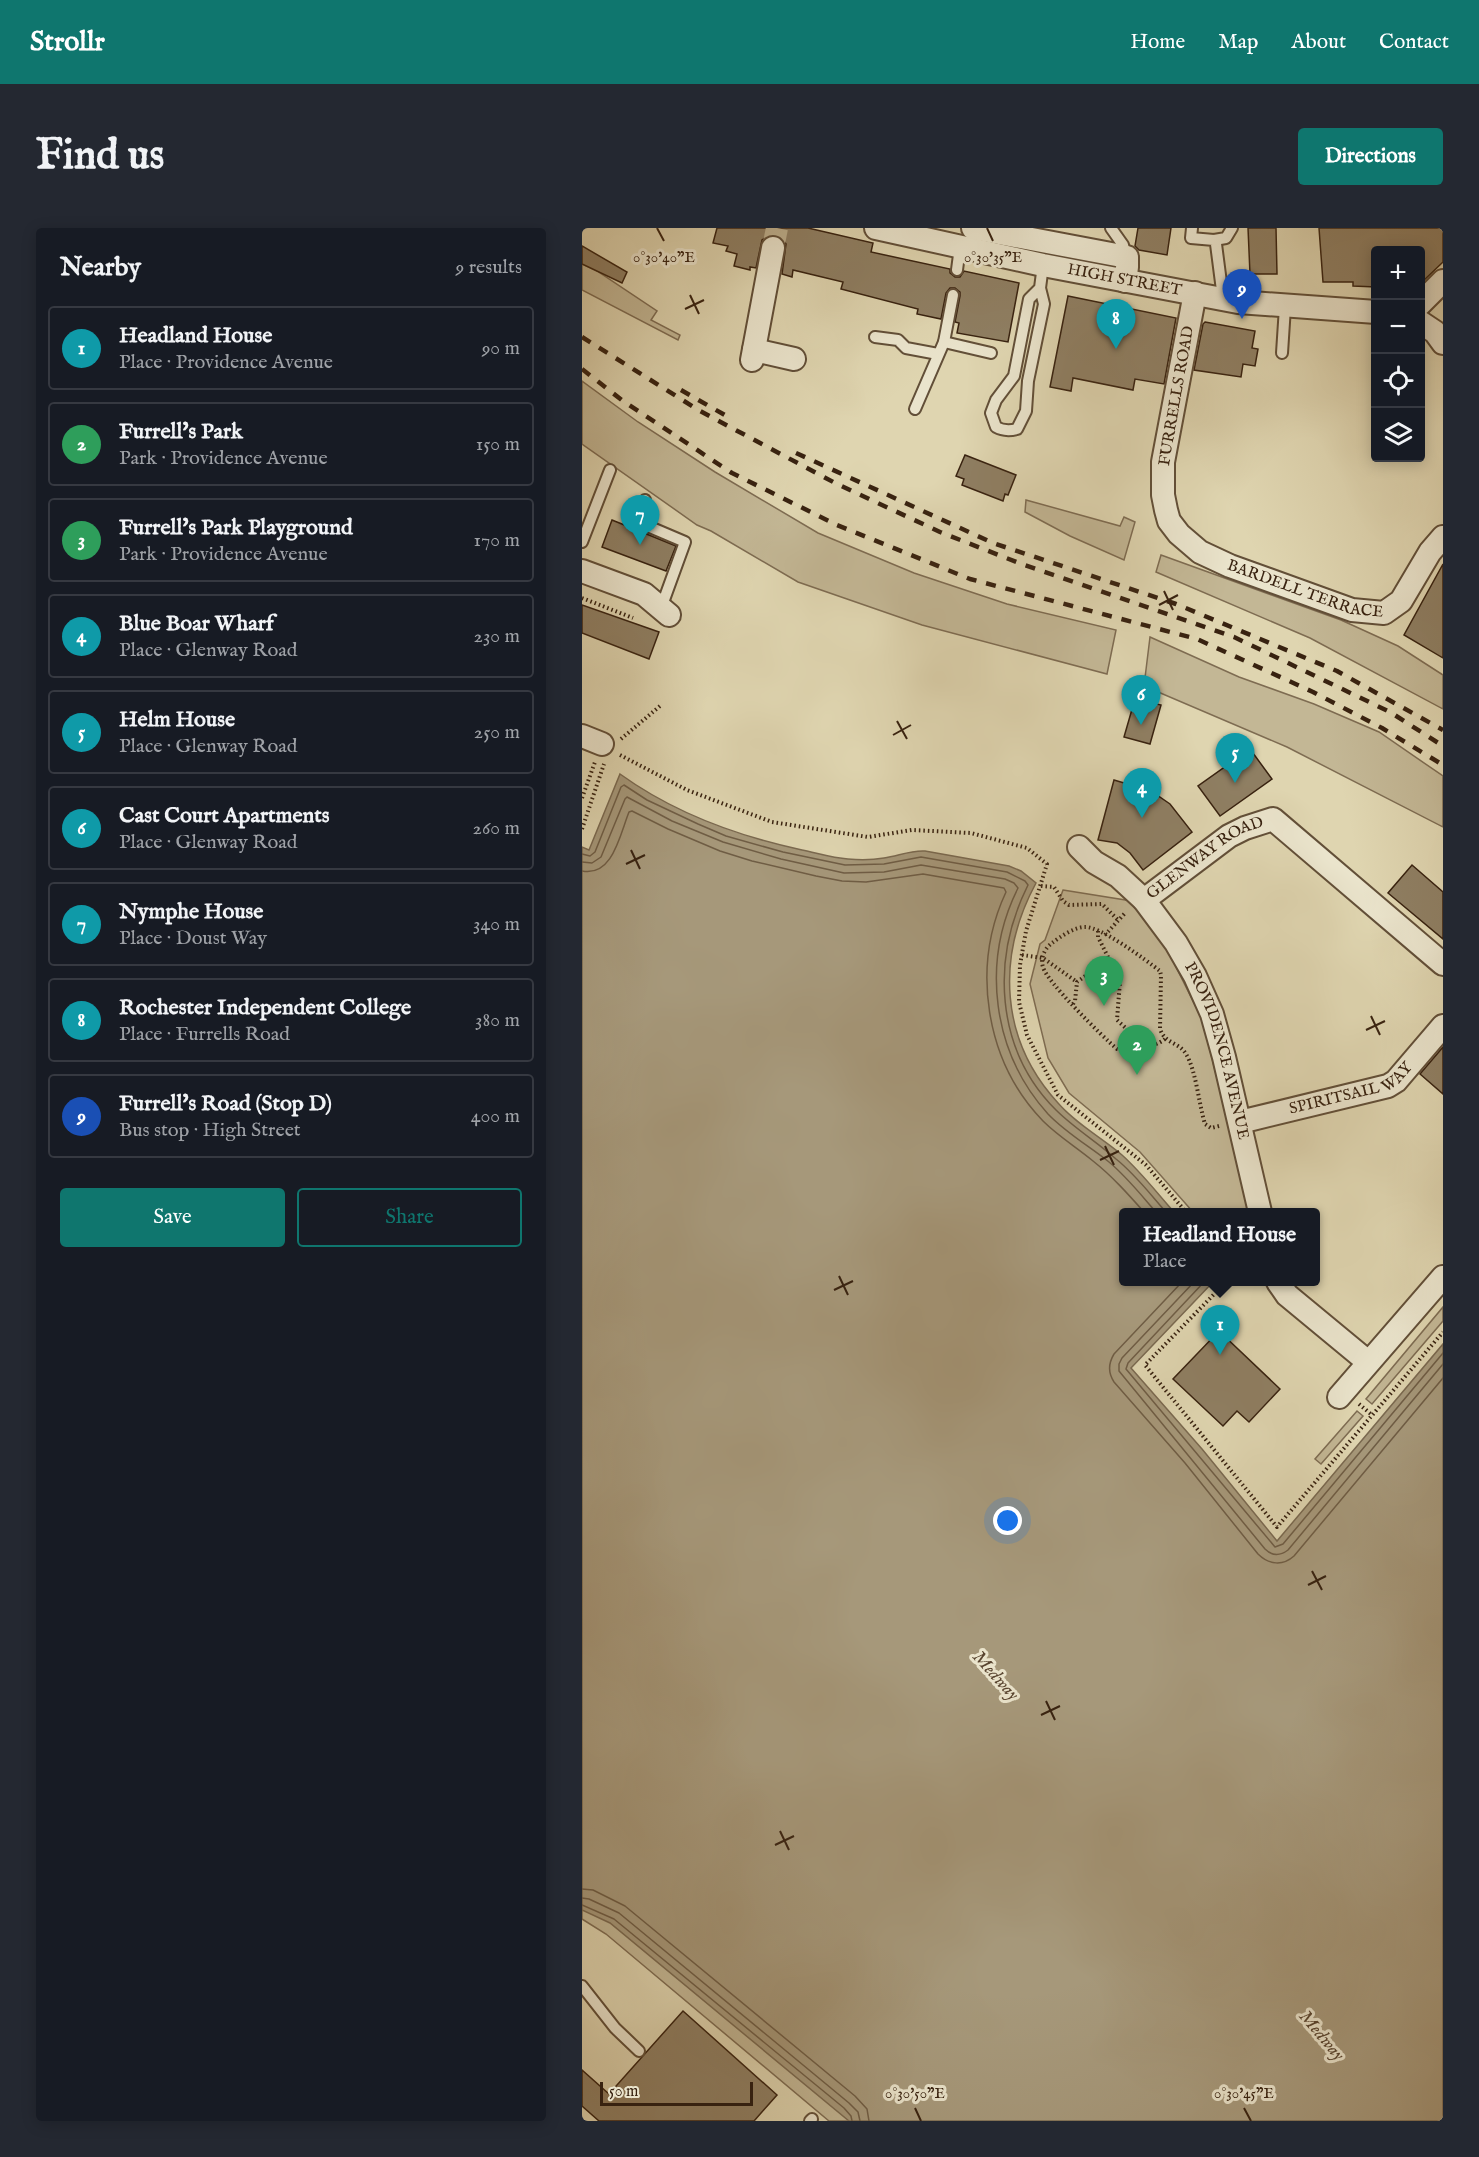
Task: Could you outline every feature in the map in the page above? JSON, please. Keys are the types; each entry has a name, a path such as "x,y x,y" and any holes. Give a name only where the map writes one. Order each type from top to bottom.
{"street":[{"name":"HIGH STREET","path":"876,228 960,247 1042,277 1125,280 1223,298 1285,306 1371,312"},
{"path":"973,228 1126,257 1128,265 1125,280"},
{"path":"773,248 753,355 794,359"},
{"path":"1424,300 1443,281"},
{"name":"FURRELLS ROAD","path":"1177,532 1169,521 1164,500 1163,462 1195,293"},
{"path":"1425,315 1443,315"},
{"path":"1425,325 1435,332 1443,343"},
{"name":"BARDELL TERRACE","path":"1177,532 1200,552 1230,566 1352,610 1384,613 1401,601 1430,552 1443,537"},
{"path":"582,570 644,594 665,611"},
{"name":"GLENWAY ROAD","path":"1079,847 1094,862 1118,876 1138,903 1229,836 1273,819 1443,964"},
{"name":"PROVIDENCE AVENUE","path":"1138,903 1176,943 1204,995 1218,1034 1259,1208"},
{"name":"SPIRITSAIL WAY","path":"1240,1121 1388,1086 1396,1081 1443,1026"},
{"path":"1349,1401 1368,1362 1443,1277"},
{"path":"1281,1286 1287,1295 1368,1362"}],"lane":[{"path":"1111,228 1123,245 1126,257"},
{"path":"1192,228 1191,238 1214,240 1226,238 1232,228"},
{"path":"1214,240 1223,298"},
{"path":"957,270 960,247"},
{"path":"1042,277 1044,304 1028,381 1026,411 1017,429 1001,430 996,427 991,412 996,400 1014,376 1029,299 1042,277"},
{"path":"915,409 944,342 953,295"},
{"path":"1282,353 1285,306"},
{"path":"875,336 898,340 906,348 938,354"},
{"path":"944,342 992,353"},
{"path":"582,542 610,470"},
{"path":"645,500 638,522 685,542 665,611"},
{"path":"582,1986 609,2021 639,2051"}],"path":[{"path":"582,598 633,618"},
{"path":"582,798 605,747 660,706"},
{"path":"582,830 605,747"},
{"path":"605,747 687,790 772,822 868,837 912,830 971,834 1027,848 1047,864 1026,931 1022,955 1019,1002 1028,1035 1058,1095 1146,1165 1183,1208"},
{"path":"1041,886 1054,887 1063,901 1069,905 1104,905 1118,920"},
{"path":"1105,935 1138,903"},
{"path":"1164,1039 1156,1045 1134,1050 1117,1049 1045,972 1042,967 1047,947 1077,929 1089,927 1161,972 1160,1029 1164,1039 1178,1046 1188,1056 1206,1125 1213,1128 1240,1121"},
{"path":"1098,931 1097,935 1120,981 1117,1020 1141,1042 1143,1047"},
{"path":"1022,955 1043,958 1077,982"},
{"path":"1073,1004 1077,982 1109,959"},
{"path":"1221,1286 1145,1365 1277,1527 1443,1332"},
{"path":"1349,1401 1372,1415"}],"shaded area":[{"path":"582,264 597,271 657,311 651,320 680,335 678,340 582,290"},
{"path":"582,381 638,422 715,472 818,533 914,573 1007,604 1116,630 1107,674 922,625 798,582 697,525 582,444"},
{"path":"1026,500 1120,526 1124,517 1135,522 1124,560 1070,536 1025,512"},
{"path":"1161,555 1341,620 1398,646 1443,675 1443,709 1310,638 1156,572"},
{"path":"1150,637 1239,677 1314,704 1379,732 1443,776 1443,827 1287,747 1144,686"},
{"path":"1063,890 1144,903 1202,1019 1250,1208 1189,1208 1140,1152 1069,1093 1048,1058 1030,984 1040,944 1045,940"},
{"path":"1443,1307 1443,1321 1372,1404 1366,1399"},
{"path":"1357,1411 1363,1416 1321,1464 1315,1459"},
{"path":"582,1889 942,2121 829,2121 606,1934 582,1919"}],"water":[{"name":"Medway","path":"620,774 684,811 754,838 830,857 857,860 880,859 925,851 1009,866 1021,871 1036,883 1023,911 1014,940 1010,969 1010,997 1015,1025 1024,1052 1039,1078 1058,1103 1114,1148 1142,1175 1171,1208 1119,1208 1119,1286 1209,1286 1131,1368 1202,1449 1277,1541 1443,1344 1443,2121 849,2121 610,1923 582,1910 582,847 589,850"}],"building":[{"path":"717,228 808,228 873,243 871,252 950,269 950,273 955,277 960,277 964,271 1019,283 1008,342 957,333 959,323 955,322 960,292 955,288 950,288 946,293 941,319 917,314 918,309 841,289 843,282 793,270 792,277 782,274 786,244 776,235 769,235 762,240 756,268 750,267 750,270 734,266 737,254 726,251 728,246 713,243"},
{"path":"1138,228 1171,228 1167,255 1139,250 1135,246"},
{"path":"1248,228 1276,228 1277,274 1250,274"},
{"path":"1319,228 1443,228 1443,262 1425,279 1425,246 1371,246 1371,287 1353,286 1353,282 1323,282"},
{"path":"582,246 627,272 622,283 582,264"},
{"path":"1068,296 1176,318 1164,384 1135,379 1133,390 1073,378 1071,391 1050,387"},
{"path":"1205,322 1255,331 1252,348 1258,349 1255,366 1243,364 1241,377 1194,370"},
{"path":"965,455 1016,475 1003,501 962,485 964,479 956,476"},
{"path":"612,520 676,546 666,571 602,547"},
{"path":"1443,564 1443,658 1404,635"},
{"path":"582,605 659,632 649,659 582,633"},
{"path":"1135,699 1161,705 1150,744 1124,737"},
{"path":"1250,749 1272,779 1220,816 1198,786"},
{"path":"1114,780 1151,791 1170,804 1192,832 1143,870 1130,853 1117,843 1098,840"},
{"path":"1412,865 1443,892 1443,939 1388,893"},
{"path":"1443,1047 1443,1094 1420,1074"},
{"path":"1219,1331 1280,1389 1249,1422 1237,1411 1223,1426 1173,1379"},
{"path":"683,2011 777,2095 754,2121 599,2121 582,2106 582,2070 609,2094"}],"tunnel":[{"path":"773,248 777,228"}],"railway":[{"path":"582,337 700,411 837,484 940,532 1019,563 1234,637 1390,712 1443,746"},
{"path":"582,369 623,401 732,473 837,525 970,579 1197,639 1313,692 1382,728 1443,765"},
{"path":"681,390 730,418"},
{"path":"796,453 993,543 1176,604 1337,671 1443,730"}],"place":[{"name":"Furrell's Road (Stop D)","path":"1242,319"},
{"name":"Rochester Independent College","path":"1116,349"},
{"name":"Nymphe House","path":"640,545"},
{"name":"Cast Court Apartments","path":"1141,725"},
{"name":"Helm House","path":"1235,783"},
{"name":"Blue Boar Wharf","path":"1142,818"},
{"name":"Furrell's Park Playground","path":"1104,1006"},
{"name":"Furrell's Park","path":"1137,1075"},
{"name":"Headland House","path":"1220,1355"}]}
